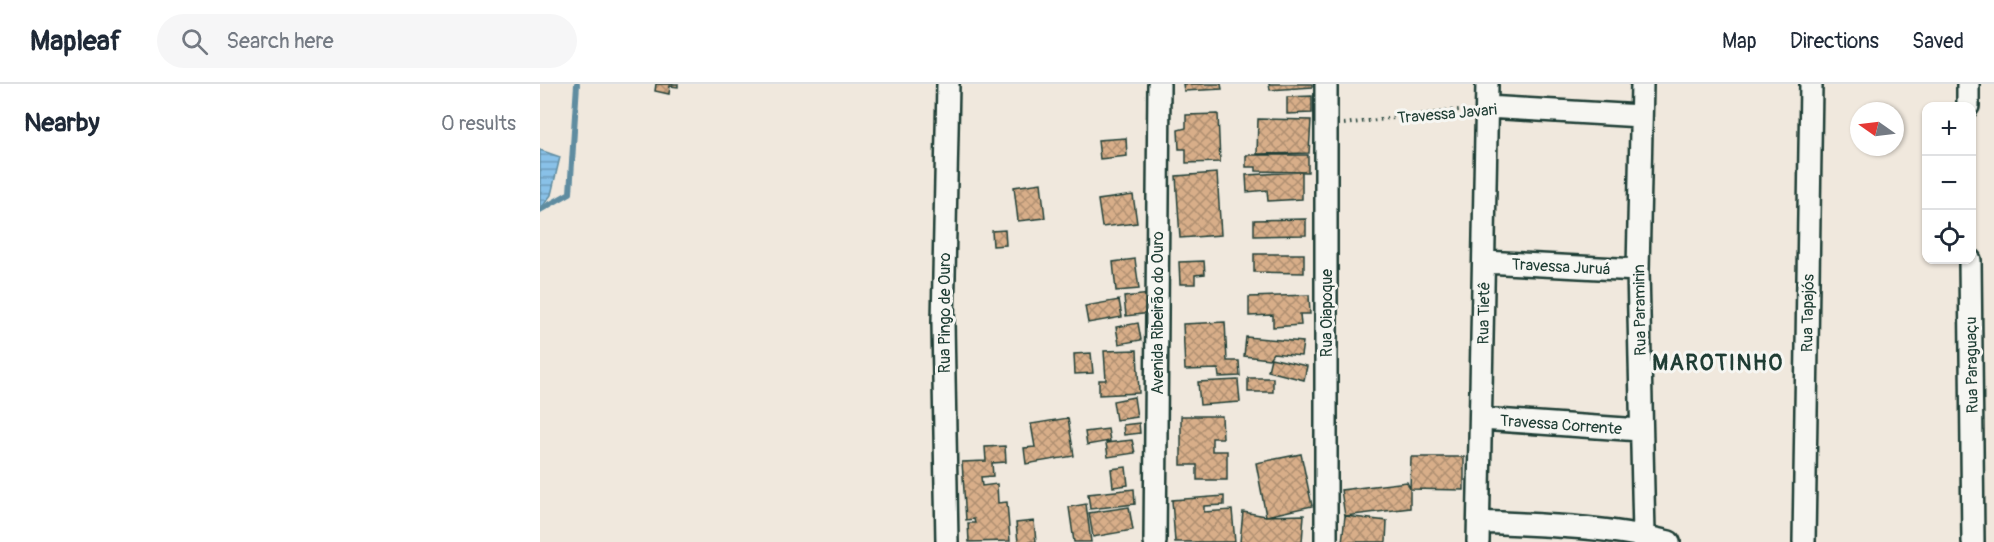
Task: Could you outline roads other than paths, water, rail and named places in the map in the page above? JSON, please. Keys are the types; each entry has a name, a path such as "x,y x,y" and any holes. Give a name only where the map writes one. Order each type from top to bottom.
{"street":[{"name":"Rua Pingo de Ouro","path":"947,542 943,323 948,84"},
{"name":"Avenida Ribeirão do Ouro","path":"1155,542 1159,84"},
{"name":"Rua Oiapoque","path":"1326,84 1326,542"},
{"name":"Rua Tietê","path":"1478,532 1487,84"},
{"name":"Rua Paramirin","path":"1642,84 1638,270 1644,535"},
{"name":"Rua Tapajós","path":"1804,542 1811,84"},
{"path":"1968,84 1968,102"},
{"name":"Travessa Javari","path":"1487,107 1641,116"},
{"name":"Travessa Juruá","path":"1484,262 1638,270"},
{"name":"Rua Paraguaçu","path":"1970,264 1973,542"},
{"name":"Travessa Corrente","path":"1481,419 1640,430"},
{"path":"1478,532 1579,527 1644,535 1669,542"}],"water":[{"path":"540,150 560,157 551,195 540,210"}],"waterway":[{"path":"540,210 570,193 577,84"}],"district":[{"name":"MAROTINHO","path":"1718,362"}]}
